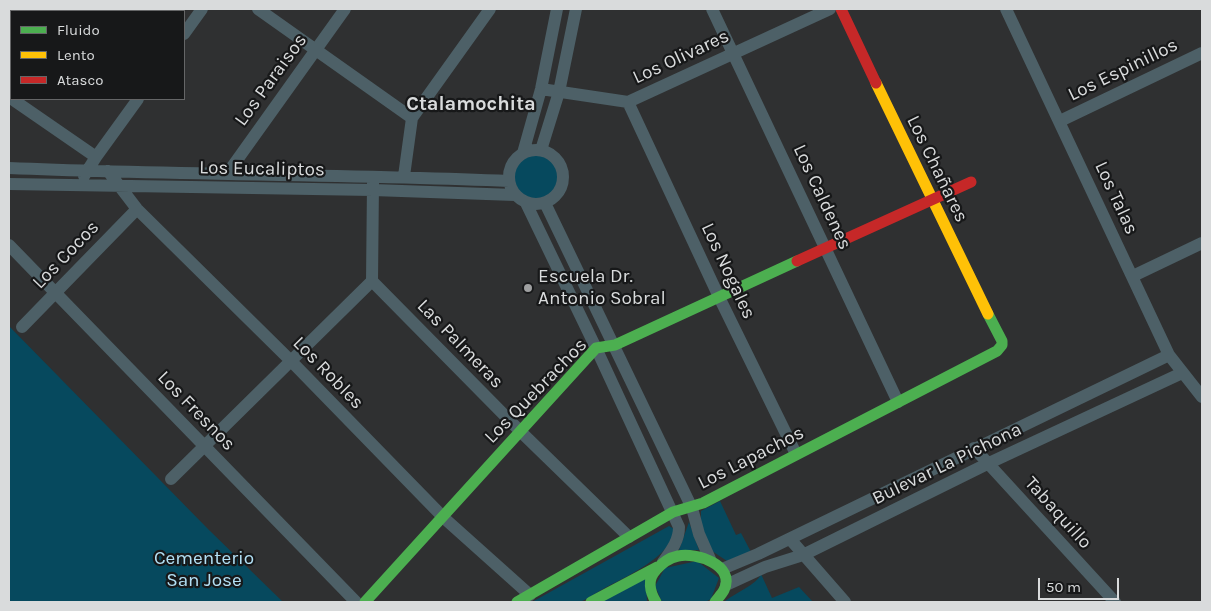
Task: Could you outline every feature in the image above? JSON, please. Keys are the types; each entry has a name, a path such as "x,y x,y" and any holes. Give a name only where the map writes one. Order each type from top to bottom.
{"street":[{"path":"185,33 202,9"},
{"path":"258,9 412,118"},
{"name":"Los Paraisos","path":"227,174 345,9"},
{"path":"404,176 412,118 490,9"},
{"path":"523,153 541,90 557,9"},
{"path":"541,150 559,92 576,9"},
{"name":"Los Caldenes","path":"712,9 898,402"},
{"name":"Los Olivares","path":"541,90 628,102 830,9"},
{"name":"Los Chañares","path":"841,9 1002,341 1002,345"},
{"name":"Los Talas","path":"1006,9 1169,355 1202,396"},
{"name":"Los Espinillos","path":"1060,121 1202,53"},
{"path":"14,100 96,157"},
{"path":"80,185 86,171 137,100"},
{"name":"Los Nogales","path":"628,102 719,297 796,454"},
{"path":"541,150 555,158 563,171 562,187 558,194 546,203 539,205 526,203 515,195 509,181 509,172 512,164 523,153 541,150"},
{"name":"Los Eucaliptos","path":"9,168 227,174 404,176 509,181"},
{"name":"Los Robles","path":"108,171 137,209 290,360 444,518 530,595"},
{"path":"170,479 372,281 372,176"},
{"name":"Los Quebrachos","path":"365,602 444,518 596,348 615,345 971,182"},
{"name":"Los Eucaliptos","path":"9,184 372,190 515,195"},
{"path":"526,203 679,526 679,534 671,550 652,576 650,592 656,602"},
{"path":"546,203 692,508 699,534 710,559"},
{"name":"Los Cocos","path":"22,327 137,209"},
{"path":"1133,276 1202,243"},
{"name":"Los Fresnos","path":"9,245 356,602"},
{"name":"Las Palmeras","path":"372,281 520,432 629,537"},
{"name":"Los Lapachos","path":"517,602 673,512 692,508 997,351 1002,345"},
{"name":"Bulevar La Pichona","path":"722,569 790,539 974,448 1169,355"},
{"name":"Bulevar La Pichona","path":"726,585 765,567 803,555 987,464 1182,373"},
{"name":"Tabaquillo","path":"974,448 1115,602"},
{"path":"790,539 845,602"},
{"path":"591,602 678,556 700,556 710,559 722,569 725,575 725,592 715,602"}],"green space":[{"path":"531,150 541,150 551,154 559,162 563,177 559,192 551,200 541,204 531,204 521,200 513,192 509,182 509,172 513,162 521,154"},
{"name":"Cementerio San Jose","path":"9,326 208,529 283,602 9,602"},
{"path":"720,501 736,535 741,533 751,552 727,561 709,549 701,522 701,511"},
{"path":"689,522 699,550 679,550"},
{"path":"669,526 674,529 672,539 657,557 588,598 579,602 569,603 532,602"},
{"path":"697,561 719,578 711,599 705,602 662,602 655,586 665,568"},
{"path":"761,574 772,598 799,587 813,602 724,602 750,585"},
{"path":"646,578 647,602 601,602"}],"traffic: fast":[{"path":"365,602 596,348 615,345 797,261"},
{"path":"517,602 673,512 703,503 997,351 1002,345 1002,341 988,314"},
{"path":"656,602 650,586 651,577 668,559 686,555 704,558 719,567 724,574 726,581 724,590 715,602"},
{"path":"591,602 657,567"}],"traffic: slow":[{"path":"876,83 988,314"}],"traffic: jam":[{"path":"841,9 876,83"},
{"path":"797,261 971,182"}],"place":[{"name":"Escuela Dr. Antonio Sobral","path":"528,288"}],"district":[{"name":"Ctalamochita","path":"471,104"}]}
